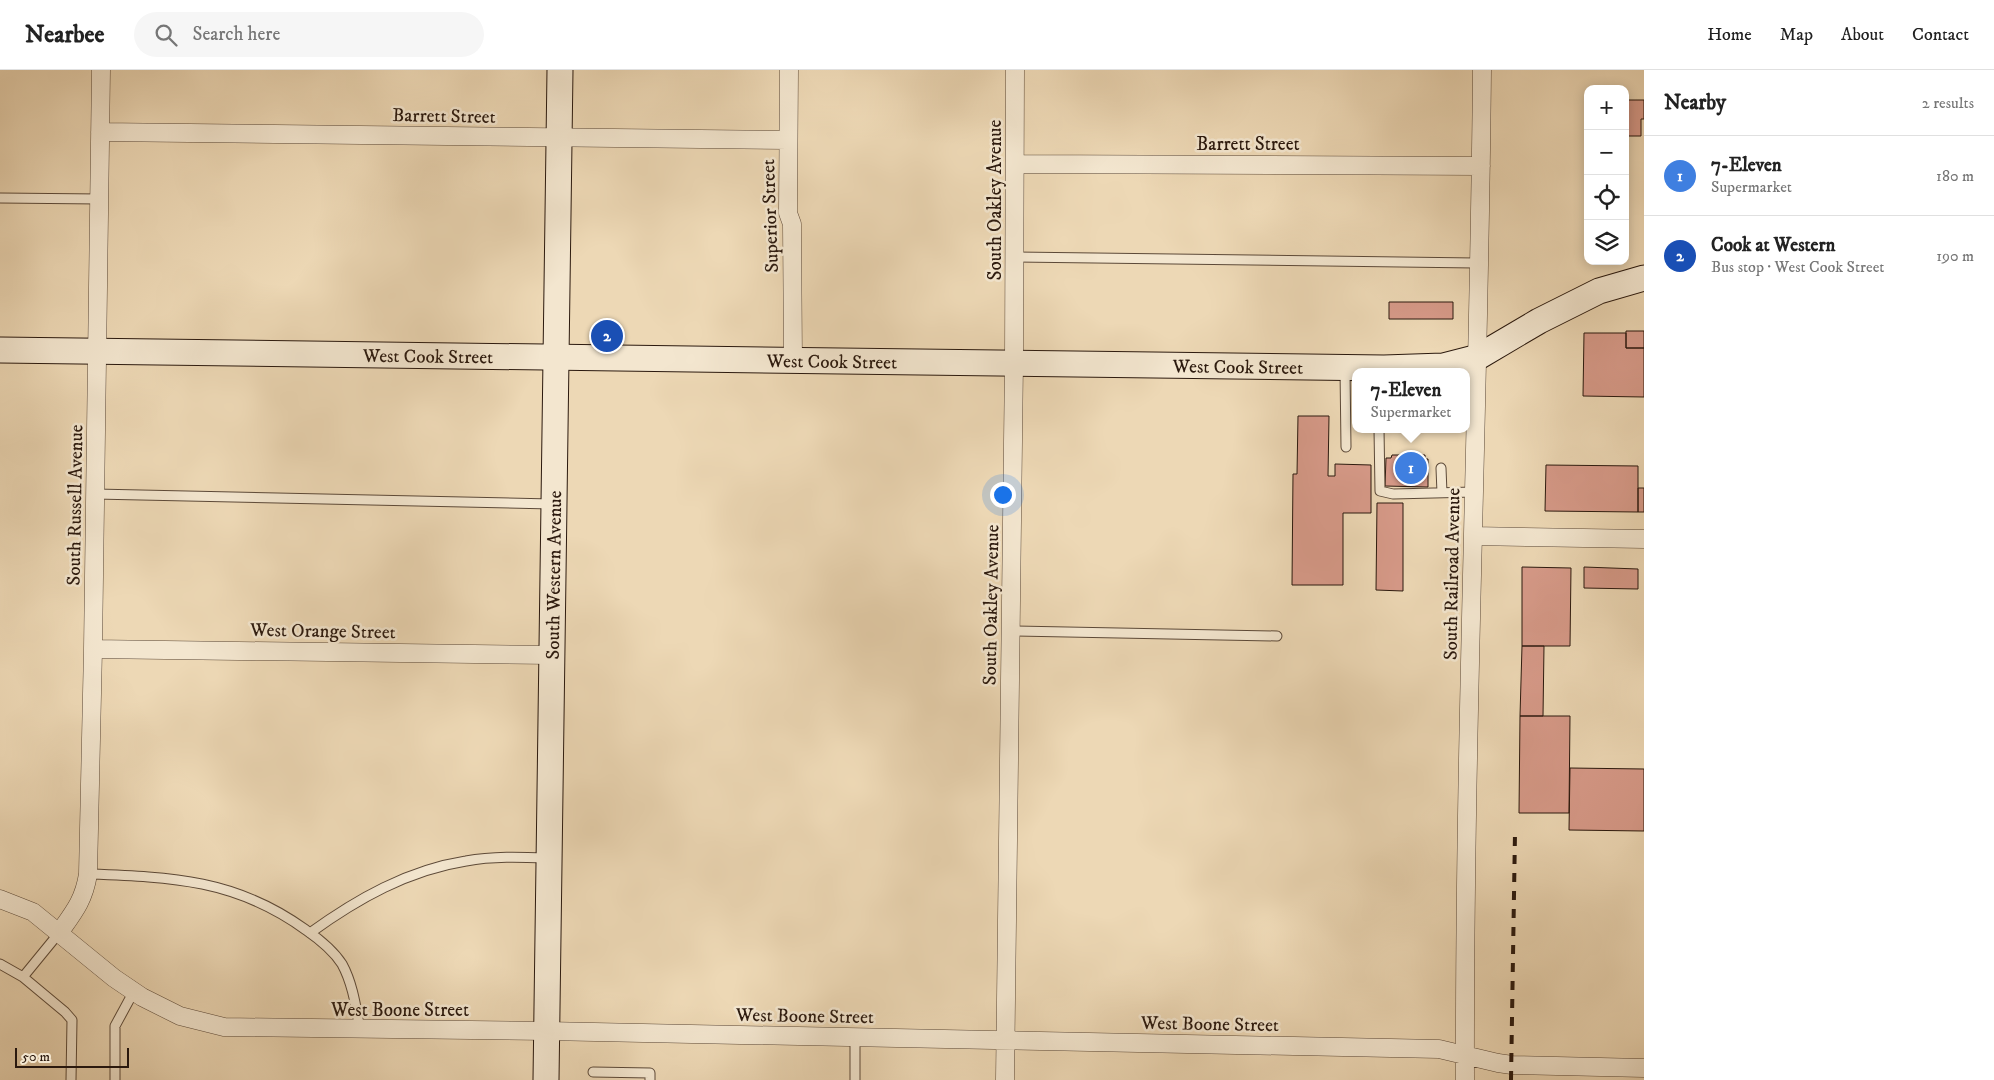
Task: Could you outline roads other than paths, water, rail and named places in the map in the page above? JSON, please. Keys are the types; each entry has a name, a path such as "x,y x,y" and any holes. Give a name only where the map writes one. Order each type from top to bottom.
{"street":[{"name":"South Russell Avenue","path":"59,933 81,902 86,890 88,874 101,70"},
{"name":"South Western Avenue","path":"546,1080 560,70"},
{"name":"Superior Street","path":"789,70 788,214 792,224 792,360"},
{"name":"South Oakley Avenue","path":"1005,1080 1016,70"},
{"name":"South Railroad Avenue","path":"1465,1080 1467,812 1474,492 1471,429 1478,357 1482,70"},
{"name":"Barrett Street","path":"100,132 788,140"},
{"name":"Barrett Street","path":"1015,164 1481,166"},
{"name":"West Cook Street","path":"1426,368 1443,366 1478,357 1539,321 1599,290 1644,278"},
{"name":"West Cook Street","path":"0,350 1381,368"},
{"path":"1473,536 1644,539"},
{"name":"West Orange Street","path":"93,649 552,655"},
{"name":"West Boone Street","path":"0,899 33,912 114,978 134,991 180,1016 224,1027 546,1031 1439,1049 1498,1063 1528,1066 1644,1068"}],"lane":[{"path":"0,198 99,199"},
{"path":"1014,257 1475,263"},
{"path":"1345,367 1346,447"},
{"path":"1380,433 1380,491 1393,494 1474,492"},
{"path":"1442,468 1442,493"},
{"path":"95,494 554,504"},
{"path":"1011,631 1277,636"},
{"path":"310,933 362,898 385,886 438,867 466,861 497,858 549,858"},
{"path":"88,874 176,879 221,888 272,909 310,933 330,949 345,969 352,991 360,1030"},
{"path":"23,977 59,933"},
{"path":"0,964 23,977 72,1020 71,1080"},
{"path":"115,1080 116,1026 134,991"},
{"path":"854,1037 854,1080"},
{"path":"593,1072 650,1072 650,1080"}],"railway":[{"path":"1511,1080 1515,833"}],"place":[{"name":"Cook at Western","path":"607,336"},
{"name":"7-Eleven","path":"1411,468"}]}
